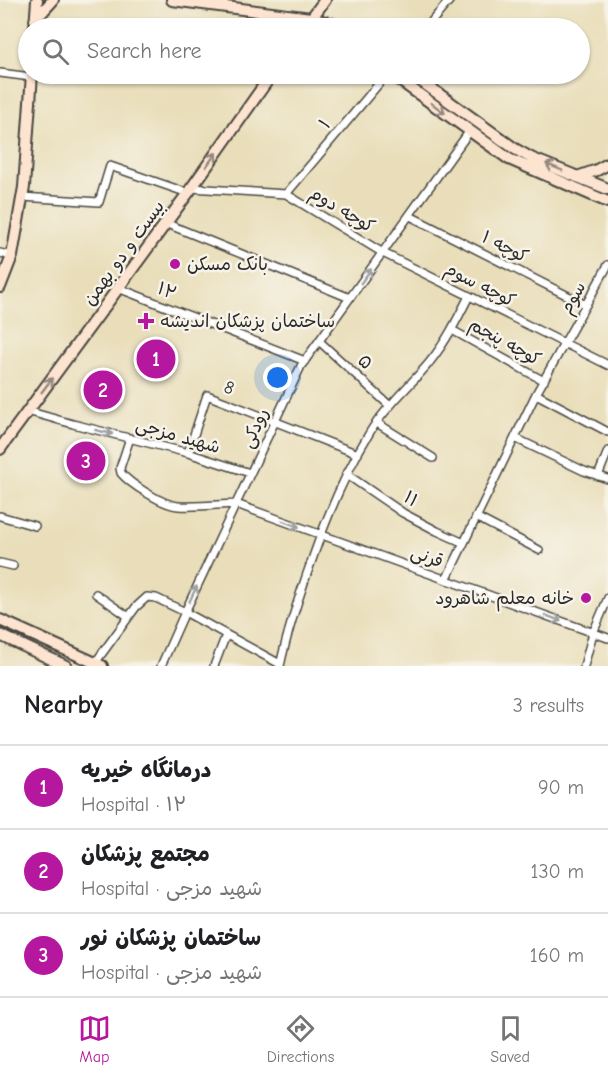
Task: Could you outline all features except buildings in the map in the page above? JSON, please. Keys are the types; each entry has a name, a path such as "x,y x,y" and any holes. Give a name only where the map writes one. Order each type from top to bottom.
{"main road":[{"path":"36,18 37,0"},
{"path":"40,18 53,0"},
{"path":"172,0 206,2 311,18 325,0"},
{"path":"0,286 12,256 22,197 31,84"},
{"name":"بیست و دو بهمن","path":"0,450 265,84"},
{"path":"403,84 508,159 608,202"},
{"path":"425,84 514,149 604,188"},
{"path":"578,177 608,164"},
{"path":"596,198 604,188 608,170"},
{"path":"0,620 99,665"},
{"path":"0,635 66,666"}],"street":[{"path":"435,18 450,0"},
{"path":"0,73 18,74"},
{"name":"۱","path":"286,194 380,84"},
{"name":"رودکی","path":"161,666 301,366 469,132"},
{"path":"22,197 99,202 110,166 190,190 286,194"},
{"name":"کوچه دوم","path":"286,194 383,252"},
{"name":"۱ کوچه","path":"410,216 586,305"},
{"path":"165,224 350,298"},
{"name":"کوچه سوم","path":"383,252 608,365"},
{"path":"0,253 12,256"},
{"name":"سوم","path":"446,580 536,394 608,265"},
{"name":"۱۲","path":"118,288 305,361"},
{"path":"99,665 129,617 147,597 156,598 185,612 280,665 297,600 346,474 370,432 429,363 452,330 469,296"},
{"name":"کوچه پنجم","path":"452,330 544,381"},
{"name":"۵","path":"319,341 390,406"},
{"path":"536,394 608,432"},
{"name":"8","path":"188,453 207,395 358,454"},
{"name":"شهید مزجی","path":"27,411 188,453 250,473"},
{"path":"377,423 433,458"},
{"path":"130,438 120,472 143,490 177,506 236,504"},
{"path":"515,438 584,471 608,479"},
{"path":"598,476 608,452"},
{"name":"۱۱","path":"346,474 403,513 464,543"},
{"name":"قرنی","path":"236,504 608,638"},
{"path":"0,516 35,526"},
{"path":"476,517 539,550"},
{"path":"0,562 13,566"},
{"path":"96,594 129,617"},
{"path":"584,666 608,598"},
{"path":"214,666 226,635"}],"place":[{"name":"بانک مسکن","path":"175,264"},
{"name":"ساختمان پزشکان اندیشه","path":"146,321"},
{"name":"درمانگاه خیریه","path":"156,359"},
{"name":"مجتمع پزشکان","path":"103,390"},
{"name":"ساختمان پزشکان نور","path":"86,461"},
{"name":"خانه معلم شاهرود","path":"586,598"}]}
